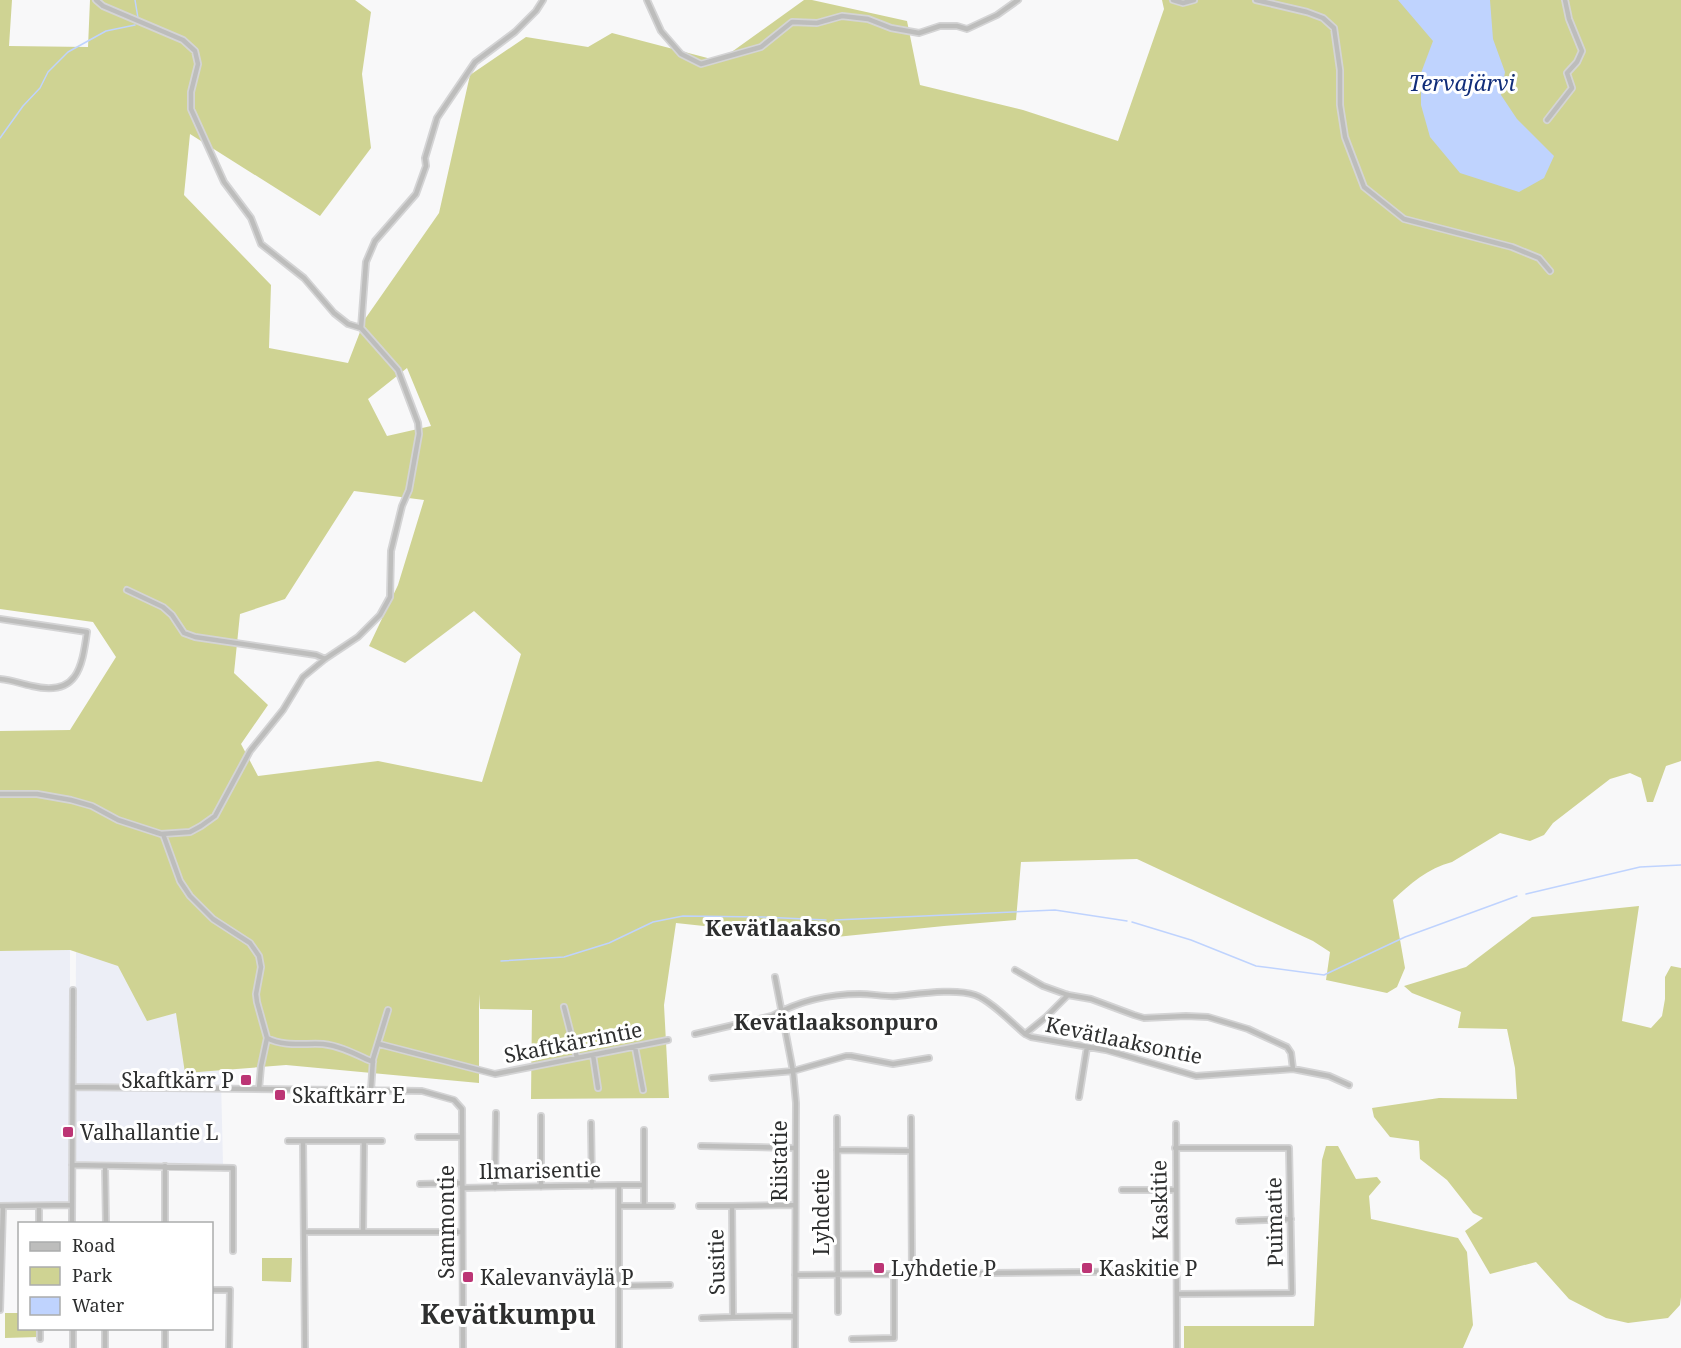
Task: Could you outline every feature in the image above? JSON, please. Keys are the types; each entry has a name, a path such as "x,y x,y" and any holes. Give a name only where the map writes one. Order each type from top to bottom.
{"street":[{"path":"0,794 37,794 71,800 92,806 118,820 163,834 190,832 215,816 250,751 283,710 303,677 358,637 380,615 390,597 391,551 402,506 409,490 419,434 418,423 398,370 361,328 348,324 334,313 304,278 261,244 251,218 224,182 191,109 191,92 198,64 195,51 183,40 104,6 96,0"},
{"path":"361,328 366,262 375,242 416,194 426,166 425,158 437,118 475,62 515,32 536,11 543,0"},
{"path":"647,0 661,31 681,54 701,64 761,47 792,22 817,23 842,16 868,19 891,28 919,33 940,26 967,29 997,15 1018,0"},
{"path":"1173,0 1183,3 1194,0"},
{"path":"1256,0 1307,12 1323,18 1335,28 1340,70 1340,105 1345,137 1364,187 1404,219 1512,247 1539,258 1550,271"},
{"path":"1547,120 1572,88 1567,73 1577,62 1582,51 1569,19 1565,0"},
{"path":"127,590 163,607 172,615 184,633 195,637 316,655 325,659"},
{"path":"0,619 87,632 82,662 76,675 67,684 44,689 0,679"},
{"path":"163,834 180,881 190,896 213,919 250,943 259,956 261,967 256,994 267,1038 259,1089"},
{"path":"1015,970 1043,986 1068,995 1091,999 1144,1018 1209,1017 1248,1029 1287,1047 1291,1053 1293,1069"},
{"name":"Riistatie","path":"775,977 796,1103 794,1148 795,1348"},
{"path":"72,1222 73,990"},
{"name":"Kevätlaaksontie","path":"695,1034 772,1016 809,1001 834,995 972,993 981,997 1025,1034 1046,1041 1106,1050 1196,1076 1293,1069 1329,1076 1349,1085"},
{"path":"1025,1034 1068,995"},
{"path":"564,1006 577,1058"},
{"path":"73,1088 371,1090 373,1062 388,1010"},
{"path":"267,1038 281,1043 332,1046 373,1062"},
{"name":"Skaftkärrintie","path":"379,1044 495,1074 668,1040"},
{"path":"635,1047 643,1090"},
{"path":"1079,1098 1088,1047"},
{"path":"593,1054 598,1088"},
{"path":"712,1078 792,1071 846,1056 893,1064 929,1058"},
{"name":"Sammontie","path":"371,1090 422,1091 454,1100 462,1110 463,1348"},
{"path":"495,1188 496,1113"},
{"path":"541,1116 542,1187"},
{"name":"Lyhdetie","path":"837,1118 838,1312"},
{"path":"911,1118 912,1274"},
{"path":"591,1123 592,1186"},
{"name":"Kaskitie","path":"1176,1124 1177,1348"},
{"path":"644,1205 645,1130"},
{"path":"418,1137 462,1137"},
{"path":"288,1141 382,1141"},
{"path":"303,1141 305,1348"},
{"path":"363,1232 364,1141"},
{"path":"701,1146 794,1148"},
{"name":"Puimatie","path":"1175,1148 1289,1148 1292,1293 1177,1294"},
{"name":"Lyhdetie","path":"837,1150 911,1151"},
{"path":"72,1165 233,1168 233,1251"},
{"path":"105,1166 106,1222"},
{"path":"165,1166 165,1222"},
{"name":"Ilmarisentie","path":"420,1184 495,1188 644,1185"},
{"name":"Ilmarisentie","path":"618,1185 619,1348"},
{"path":"1122,1190 1176,1190"},
{"path":"0,1310 1,1206 71,1205"},
{"name":"Susitie","path":"699,1206 795,1205"},
{"path":"39,1206 39,1222"},
{"path":"619,1206 672,1206"},
{"name":"Susitie","path":"732,1206 733,1317"},
{"path":"1239,1221 1290,1219"},
{"path":"304,1232 462,1232"},
{"path":"795,1275 1177,1271"},
{"path":"852,1339 894,1338 894,1275"},
{"path":"619,1286 670,1286"},
{"path":"213,1290 230,1290 230,1348"},
{"name":"Susitie","path":"702,1318 795,1316"},
{"path":"40,1330 40,1339"},
{"path":"73,1330 73,1348"},
{"path":"105,1330 105,1348"},
{"path":"165,1330 165,1348"}],"shaded area":[{"path":"70,950 70,1205 0,1205 0,951"},
{"path":"76,951 218,952 223,1164 75,1161"}],"green space":[{"path":"0,0 12,0 9,46 88,47 90,0 355,0 371,12 362,74 371,148 320,216 190,134 184,195 271,285 269,348 348,363 365,319 439,213 470,75 526,37 588,47 612,33 719,61 804,0 812,0 907,21 920,85 1023,110 1118,141 1164,9 1162,0 1681,0 1681,761 1666,766 1653,802 1647,802 1641,778 1630,773 1610,779 1553,823 1544,835 1530,841 1500,833 1452,862 1427,872 1413,883 1393,900 1405,968 1397,987 1387,993 1326,980 1330,952 1313,941 1137,859 1021,862 1016,920 836,937 817,928 787,928 768,933 676,923 664,1005 669,1098 531,1099 532,1010 480,1009 479,994 479,1083 286,1065 185,1073 176,1013 147,1021 118,966 70,950 0,951 0,731 70,730 116,657 93,622 0,609","holes":["407,368 431,426 387,436 368,399","354,491 424,500 398,585 369,646 405,663 474,611 521,654 482,782 378,761 258,776 241,744 268,705 234,673 240,614 285,599"]},
{"path":"1639,906 1622,1021 1651,1028 1662,1016 1665,977 1671,966 1681,968 1681,1297 1680,1305 1668,1318 1628,1323 1606,1318 1569,1299 1536,1262 1490,1274 1465,1231 1483,1218 1473,1213 1447,1180 1420,1159 1419,1141 1390,1137 1374,1117 1372,1108 1439,1098 1517,1099 1515,1068 1507,1029 1458,1028 1461,1012 1412,993 1404,986 1466,967 1532,917"},
{"path":"1326,1146 1338,1146 1356,1179 1377,1177 1381,1182 1369,1196 1371,1219 1458,1238 1467,1252 1473,1325 1463,1348 1184,1348 1184,1326 1314,1326 1322,1160"},
{"path":"262,1258 292,1258 291,1282 262,1281"},
{"path":"5,1313 18,1313 18,1330 38,1330 38,1337 5,1338"}],"water":[{"name":"Tervajärvi","path":"1398,0 1490,0 1493,39 1505,72 1501,95 1517,119 1554,156 1544,178 1519,192 1460,173 1430,137 1421,105 1421,73 1433,41"}],"waterway":[{"path":"135,0 138,18"},
{"path":"0,138 23,106 40,88 48,72 68,52 106,31 135,25"},
{"path":"1526,894 1640,867 1681,865"},
{"path":"1132,922 1191,940 1256,966 1324,975 1405,937 1517,896"},
{"path":"835,920 1055,910 1127,921"},
{"path":"501,961 564,957 609,943 653,922 683,916 826,920"}],"place":[{"name":"Skaftkärr P","path":"246,1080"},
{"name":"Skaftkärr E","path":"280,1095"},
{"name":"Valhallantie L","path":"68,1132"},
{"name":"Lyhdetie P","path":"879,1268"},
{"name":"Kaskitie P","path":"1087,1268"},
{"name":"Kalevanväylä P","path":"468,1277"}],"district":[{"name":"Kevätlaakso","path":"773,927"},
{"name":"Kevätlaaksonpuro","path":"836,1021"},
{"name":"Kevätkumpu","path":"508,1313"}]}
